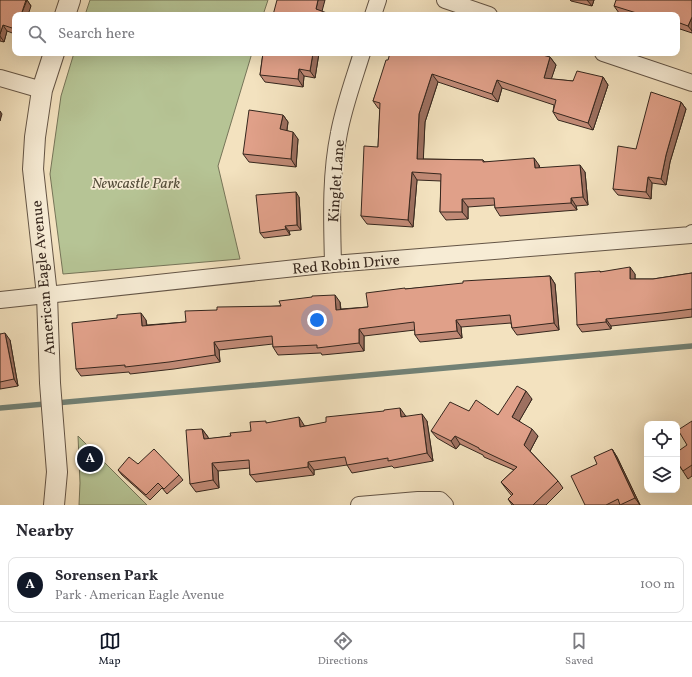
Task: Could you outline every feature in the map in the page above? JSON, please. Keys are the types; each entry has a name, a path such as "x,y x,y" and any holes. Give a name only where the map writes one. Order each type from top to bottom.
{"street":[{"path":"66,12 70,0"},
{"path":"374,12 378,0"},
{"path":"445,0 481,12"},
{"name":"American Eagle Avenue","path":"53,56 42,90 35,137 33,169 47,295 50,383 57,472 54,505"},
{"name":"Kinglet Lane","path":"333,264 332,208 334,168 339,133 361,56"},
{"path":"611,56 692,83"},
{"path":"0,78 42,90"},
{"name":"Red Robin Drive","path":"0,300 333,264 691,235 692,233"},
{"path":"359,505 418,500 440,500 445,505"}],"green space":[{"path":"90,0 268,0 264,12 86,12"},
{"name":"Newcastle Park","path":"73,56 251,56 218,166 240,259 63,274 50,174 61,96"},
{"path":"78,436 147,505 79,505 80,483"}],"building":[{"path":"0,0 26,0 22,12 12,12 12,28 3,25 0,34"},
{"path":"277,0 318,0 316,9 324,12 274,12"},
{"path":"616,0 692,0 692,17 688,26 680,23 680,12 633,12 614,6"},
{"path":"263,56 312,56 310,71 299,69 298,79 260,75"},
{"path":"389,56 546,56 550,57 544,78 573,81 577,71 603,77 588,123 553,112 556,100 497,80 492,94 432,74 419,114 417,159 483,160 483,162 534,158 535,168 580,165 583,197 571,198 571,203 495,208 494,198 462,199 462,212 440,212 441,174 412,172 408,220 361,216 364,146 378,147 380,103 373,101 386,60 388,60"},
{"path":"651,92 681,102 661,179 648,177 646,192 613,189 618,146 636,149"},
{"path":"249,110 283,115 280,129 293,132 291,159 243,154"},
{"path":"296,192 297,225 285,226 286,229 260,233 256,195"},
{"path":"630,267 630,279 653,279 692,273 692,309 606,319 606,322 577,325 575,273 600,272"},
{"path":"550,276 554,323 512,328 510,315 456,320 457,331 415,335 414,322 359,329 359,343 317,348 317,345 273,347 272,336 214,342 215,355 125,367 125,365 76,369 72,323 117,318 117,315 141,313 142,326 186,322 185,311 217,310 217,307 281,306 279,301 312,296 335,295 336,310 368,307 366,293 463,283 463,281"},
{"path":"5,333 14,379 0,382 0,334"},
{"path":"517,386 526,391 512,417 532,429 524,445 558,481 533,505 514,505 508,499 513,494 501,482 517,467 455,436 451,441 431,431 450,402 469,411 476,400 498,415"},
{"path":"400,408 401,417 422,414 427,453 388,461 388,458 347,465 345,457 308,462 308,467 250,475 249,460 212,463 213,480 190,484 186,430 202,429 204,439 231,436 230,433 251,431 250,422 266,421 266,423 299,417 300,427 326,422 326,417"},
{"path":"692,421 692,465 683,471 680,466 680,450 687,445 680,433 680,429"},
{"path":"154,449 179,475 164,489 158,483 146,495 118,470 129,457 138,464"},
{"path":"612,449 635,498 620,505 618,499 606,505 585,505 571,476 597,464 594,457"}],"waterway":[{"path":"0,408 692,346"}],"place":[{"name":"Sorensen Park","path":"90,459"}]}
